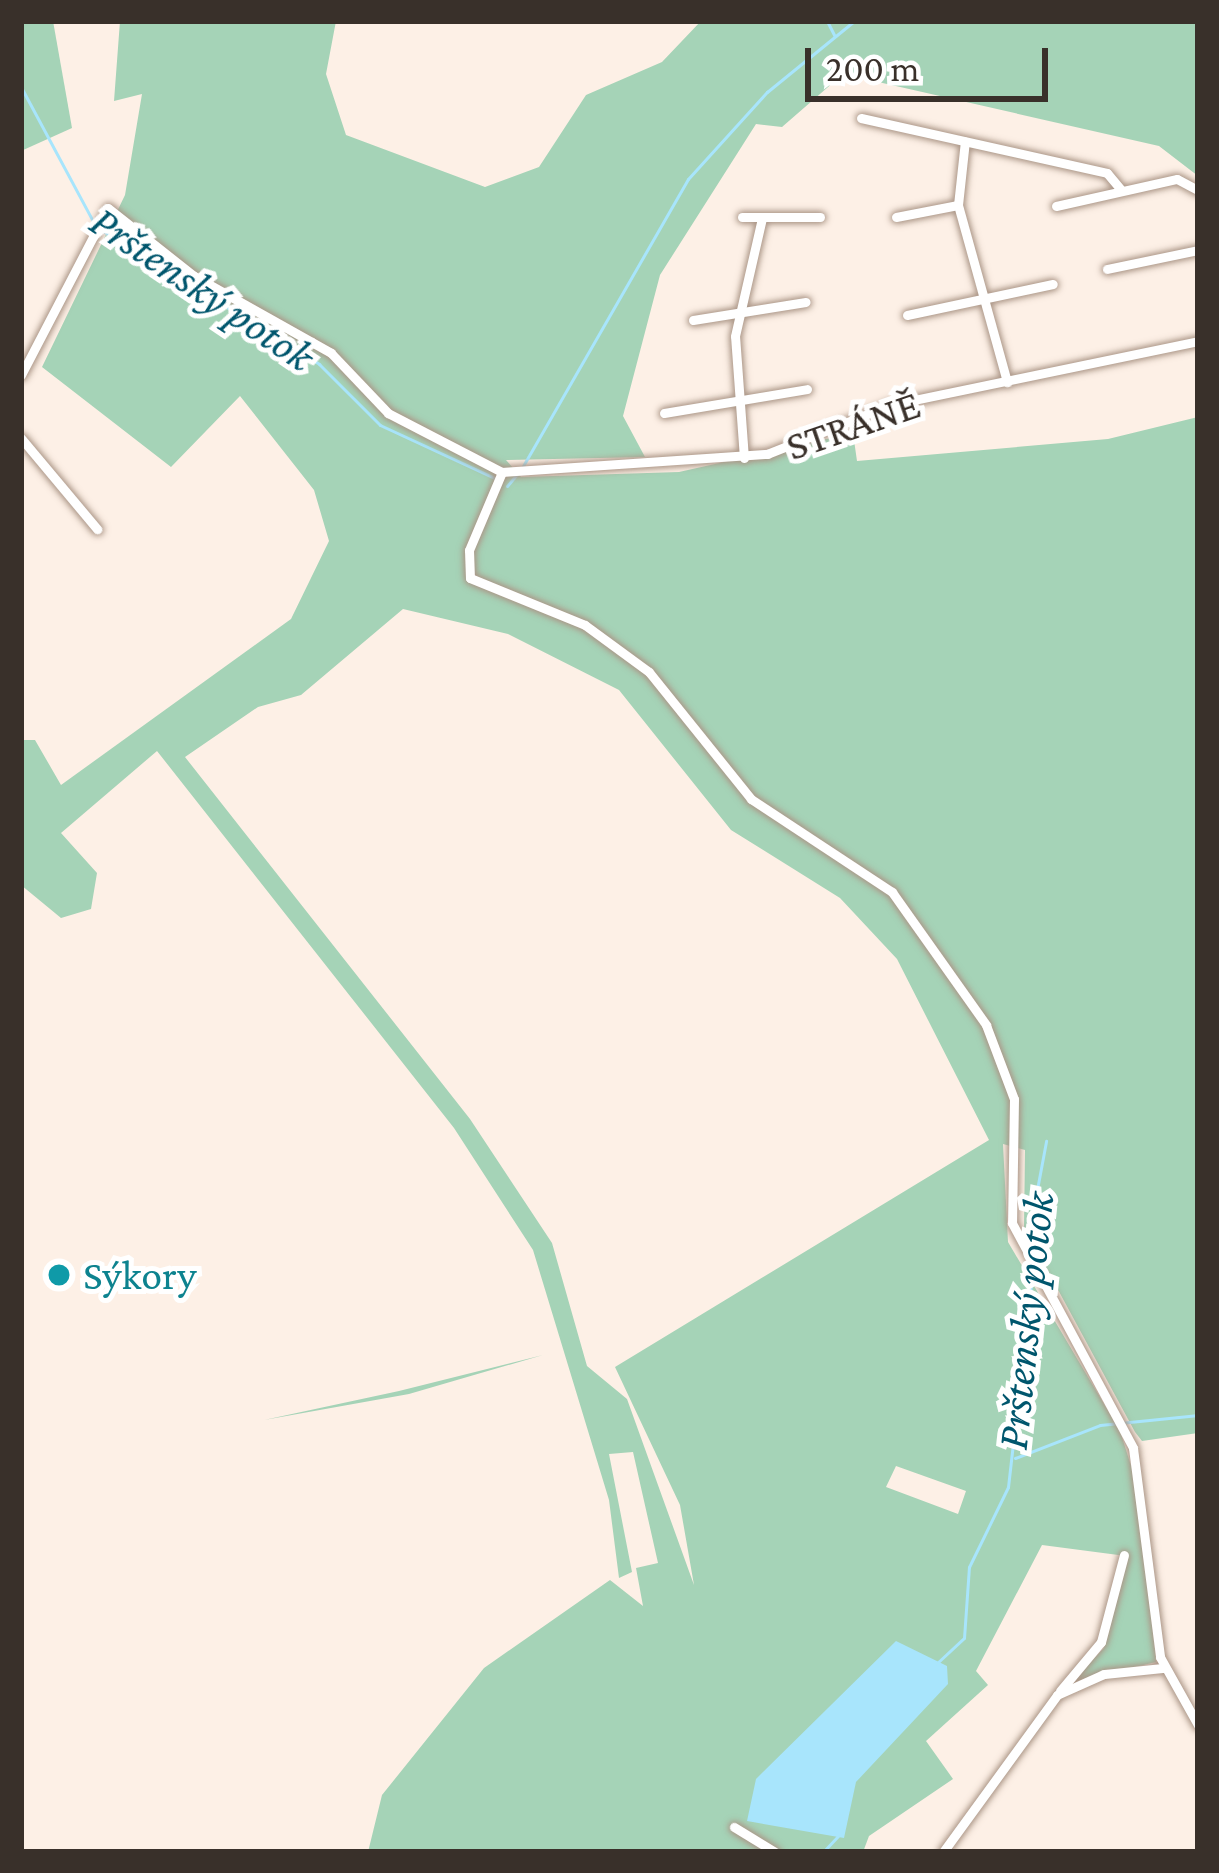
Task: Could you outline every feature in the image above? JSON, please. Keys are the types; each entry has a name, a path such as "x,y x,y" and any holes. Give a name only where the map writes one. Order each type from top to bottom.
{"street":[{"path":"861,118 1107,173 1121,190"},
{"path":"965,141 958,206 1007,382"},
{"path":"1056,206 1121,190 1195,186"},
{"path":"896,217 958,206"},
{"path":"21,375 108,208 194,276 331,353 388,413 502,472 469,550 470,578 619,646 751,799 868,872 921,926 1007,1069 1012,1223 1138,1464 1163,1668 1198,1725"},
{"path":"742,217 820,217"},
{"path":"744,458 736,400 737,313 762,218"},
{"path":"1107,269 1198,250"},
{"path":"907,315 1053,284"},
{"path":"693,320 806,302"},
{"name":"STRÁNĚ","path":"502,472 744,458 824,440 890,405 1198,341"},
{"path":"664,412 807,389"},
{"path":"21,438 97,529"},
{"path":"943,1852 1101,1642 1124,1555"},
{"path":"1057,1696 1104,1674 1163,1668"},
{"path":"734,1827 775,1852"}],"green space":[{"path":"21,21 53,21 72,128 21,151"},
{"path":"120,21 336,21 326,74 346,135 485,187 539,167 586,95 662,62 701,21 1198,21 1198,176 1159,146 843,74 782,127 756,124 660,275 623,416 645,457 506,460 521,477 679,472 853,433 857,461 1108,439 1198,417 1198,1433 1142,1441 1135,1432 1024,1227 1025,1150 1003,1144 1008,1242 1120,1431 1140,1494 1156,1662 1072,1682 1104,1648 1126,1556 1042,1545 976,1671 988,1685 926,1741 953,1779 869,1836 863,1852 368,1852 382,1795 484,1668 610,1580 643,1606 636,1568 658,1563 633,1452 609,1454 632,1572 619,1578 609,1500 533,1250 454,1128 157,751 61,833 97,873 91,909 61,918 21,885 21,740 35,740 61,785 291,619 329,541 314,490 240,396 171,467 42,367 125,195 142,94 114,101","holes":["403,609 508,634 619,690 731,830 840,898 897,959 989,1140 615,1367 680,1505 694,1585 627,1399 587,1366 552,1243 470,1119 185,757 258,707 301,695","896,1466 966,1491 958,1514 886,1487"]},
{"path":"543,1355 409,1394 264,1420 399,1391"}],"water":[{"path":"896,1641 947,1666 948,1684 856,1782 844,1838 747,1821 756,1779"}],"waterway":[{"path":"827,21 834,35"},
{"path":"523,466 688,179 767,92 854,21"},
{"name":"Prštenský potok","path":"21,87 95,225"},
{"name":"Prštenský potok","path":"103,231 319,364 380,425 497,479"},
{"path":"507,486 517,474"},
{"name":"Prštenský potok","path":"1027,1243 1046,1141"},
{"name":"Prštenský potok","path":"936,1664 964,1638 969,1567 1008,1487 1033,1269"},
{"path":"1015,1458 1100,1425 1198,1415"},
{"name":"Prštenský potok","path":"823,1852 838,1836"}],"place":[{"name":"Sýkory","path":"59,1275"}]}
